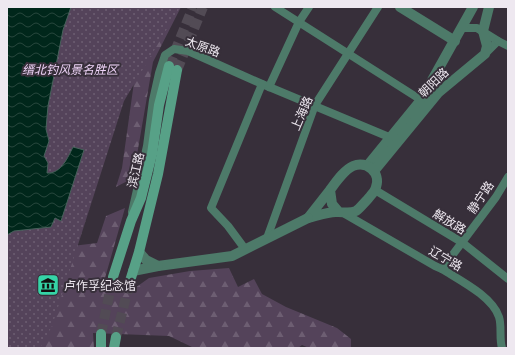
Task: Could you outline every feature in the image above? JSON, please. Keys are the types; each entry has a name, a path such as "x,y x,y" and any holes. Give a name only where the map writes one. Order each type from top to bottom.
{"main road":[{"name":"滨江路","path":"113,277 131,221 141,198 152,154 159,105 173,68 158,174 139,252 130,281"},
{"path":"101,334 101,348"},
{"path":"114,348 116,337"}],"street":[{"path":"275,7 421,100"},
{"path":"245,249 228,226 211,208 265,85 299,22 309,7"},
{"name":"上海路","path":"267,238 315,105 378,7"},
{"path":"400,7 455,41"},
{"path":"474,7 478,14 489,10"},
{"path":"371,168 389,137 421,100 474,7"},
{"path":"485,54 487,46 483,31 489,10"},
{"path":"463,28 477,28 508,46"},
{"path":"485,54 498,41"},
{"name":"太原路","path":"131,221 133,204 147,146 153,100 165,55 174,49 188,51 389,137"},
{"name":"朝阳路","path":"371,168 438,93 485,54"},
{"path":"133,271 232,256 308,218 357,210 375,190 377,182 371,168 360,164 352,166 330,190 308,218"},
{"name":"静宁路","path":"442,269 463,243 496,197 508,177"},
{"path":"330,190 332,204 342,213"},
{"name":"解放路","path":"375,190 463,243 508,279"},
{"name":"辽宁路","path":"342,213 442,269 486,298 495,307 500,318 502,348"},
{"path":"139,252 146,260 158,266"}],"green space":[{"name":"缙北钓风景名胜区","path":"7,7 180,7 124,101 52,326 40,348 7,348"},
{"path":"175,7 181,7 153,62 133,178 116,187 122,168 136,68"},
{"path":"125,208 105,278 135,288 149,278 190,271 229,268 238,287 254,279 262,294 286,307 337,328 351,339 351,348 309,348 302,345 298,348 194,348 169,336 93,333 94,348 10,348 7,342 7,254 97,243 106,216"}],"water":[{"path":"7,7 71,7 63,30 48,106 46,129 49,141 44,156 48,163 47,173 52,173 60,168 73,147 84,150 61,221 55,218 51,227 14,231 7,235"}],"tunnel":[{"path":"169,66 193,7"},
{"path":"177,70 203,7"},
{"path":"101,334 113,277"},
{"path":"116,337 130,281"}],"place":[{"name":"卢作孚纪念馆","path":"48,285"}]}
